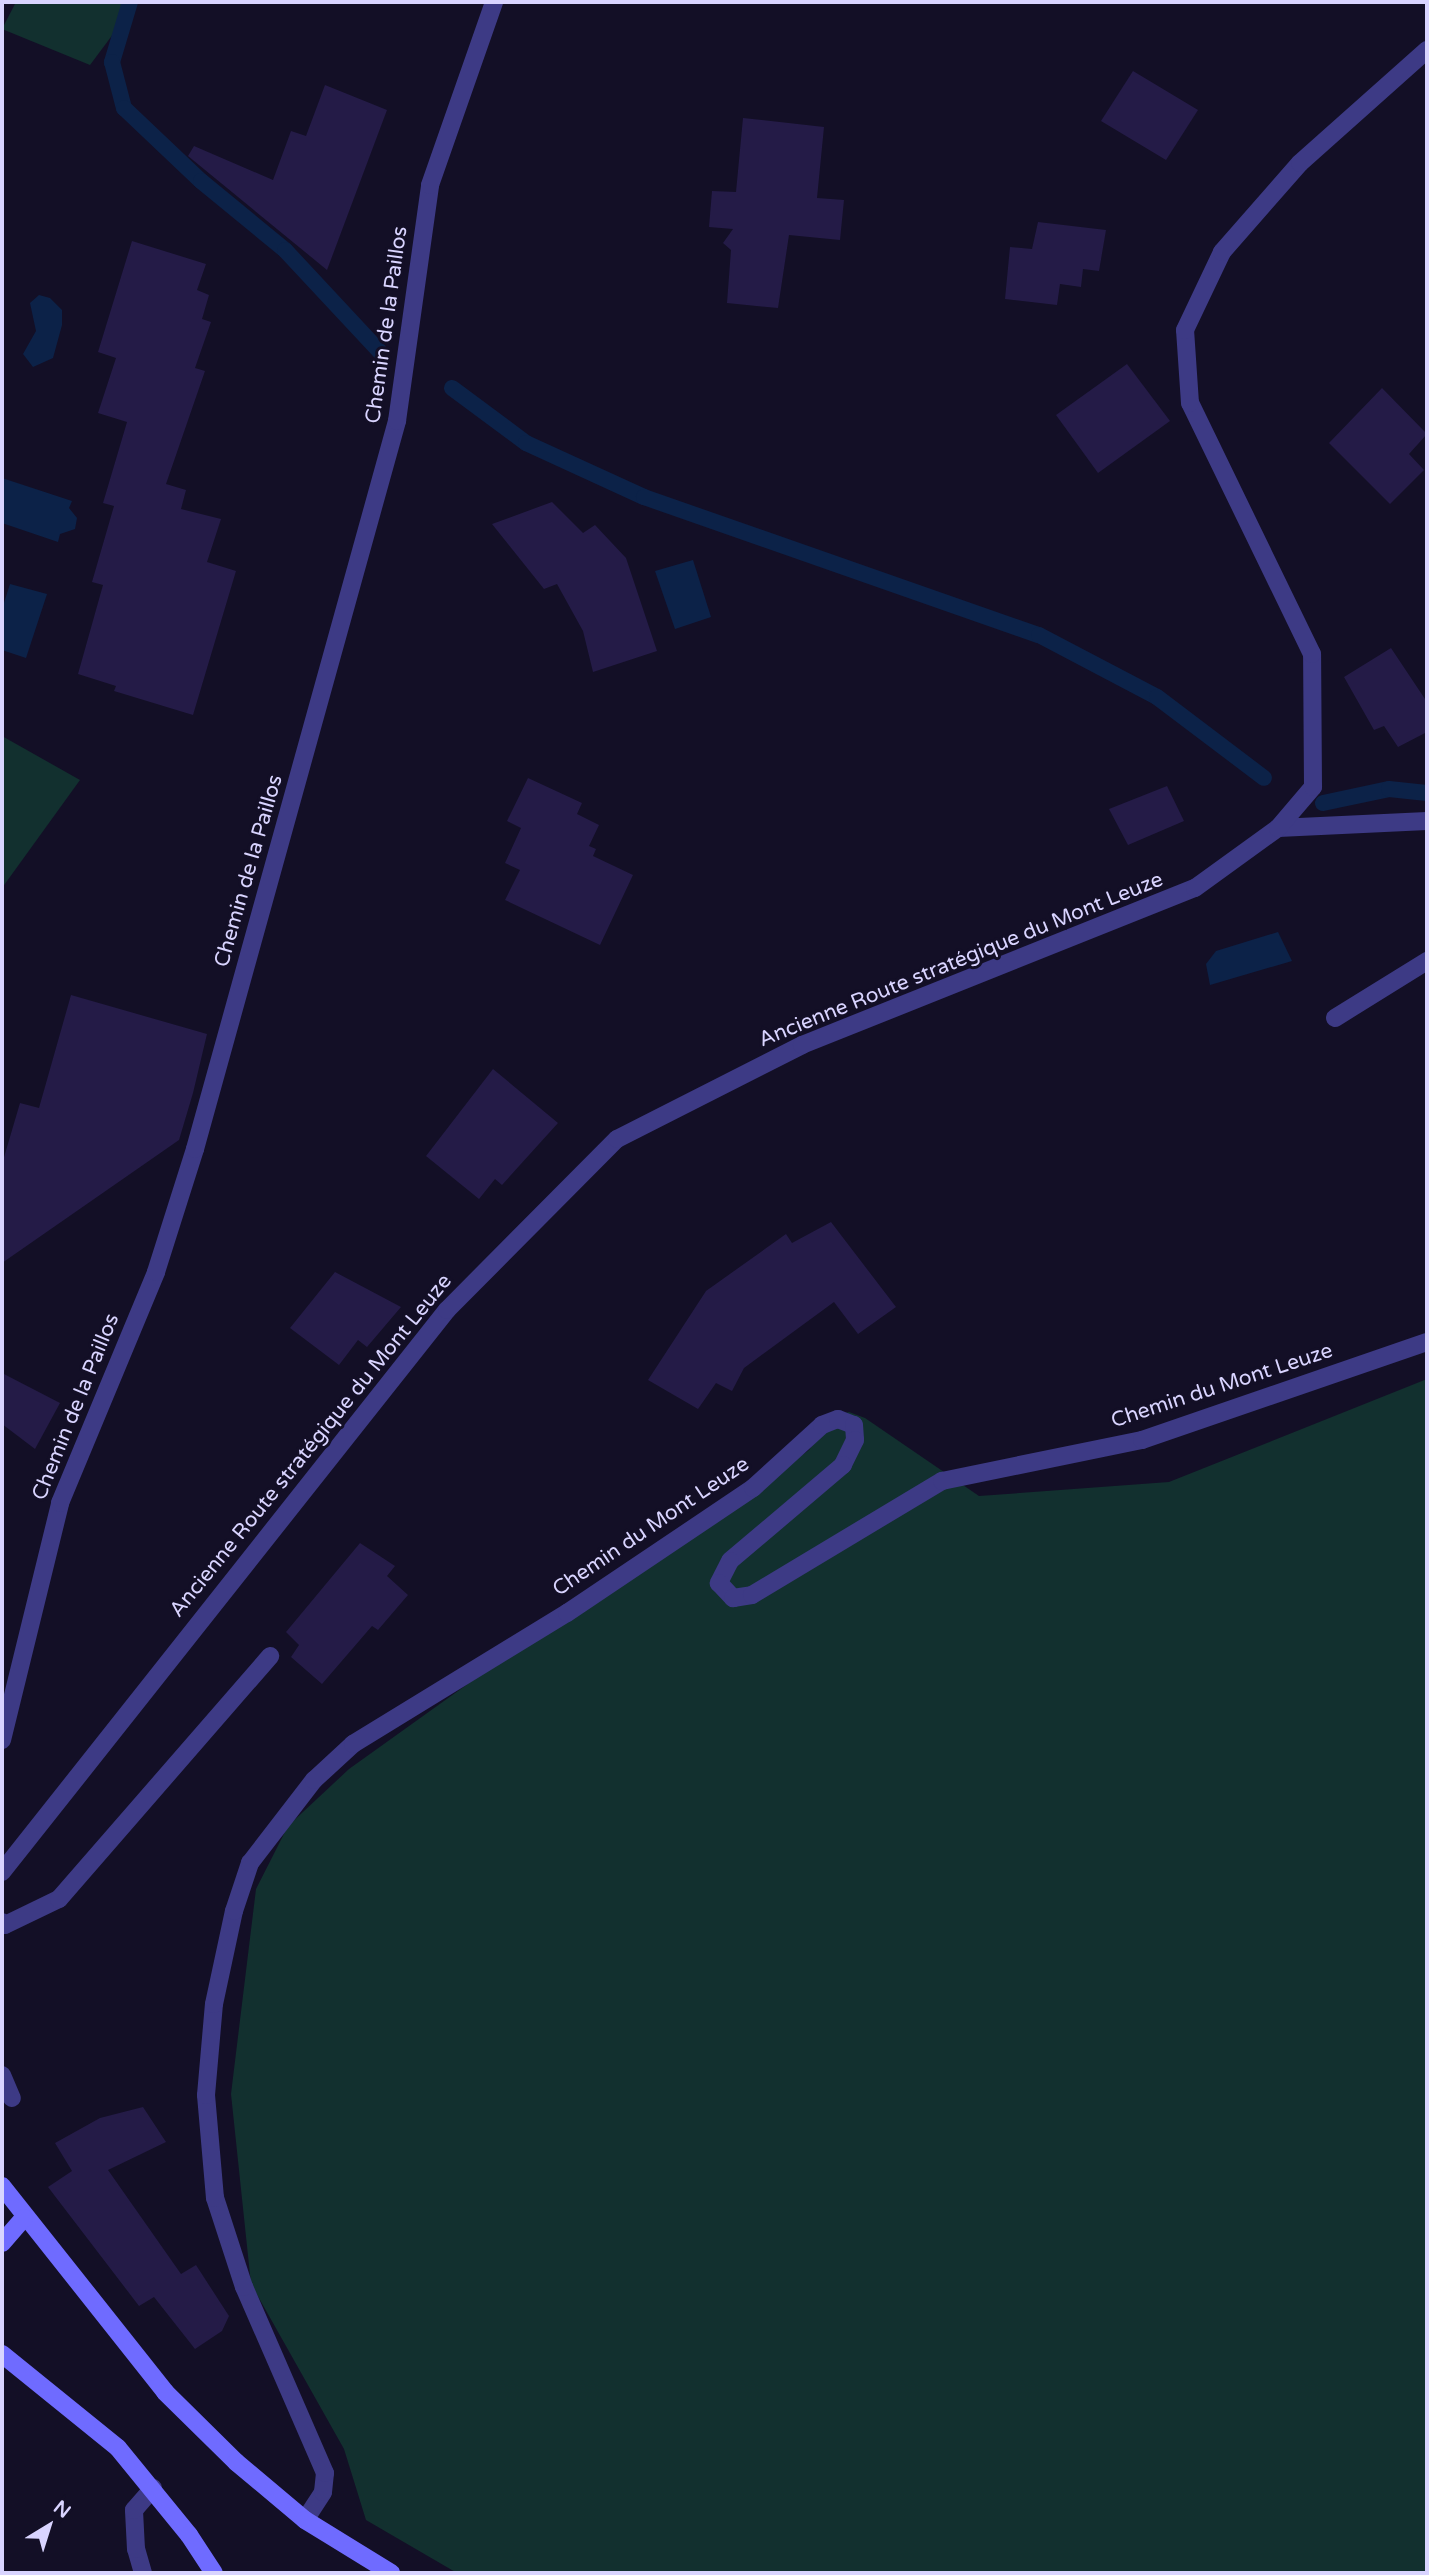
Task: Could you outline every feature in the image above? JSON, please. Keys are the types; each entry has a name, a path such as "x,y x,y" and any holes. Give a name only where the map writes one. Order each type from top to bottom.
{"main road":[{"path":"2,2186 24,2218 165,2392 236,2462 305,2520 391,2573"},
{"path":"2,2243 24,2218"},
{"path":"2,2354 118,2448 153,2488 214,2573"}],"street":[{"name":"Chemin de la Paillos","path":"2,1740 60,1503 156,1272 195,1149 397,421 430,185 494,2"},
{"name":"Ancienne Route stratégique du Mont Leuze","path":"2,1872 447,1310 617,1139 802,1045 1195,888 1278,828 1313,788 1312,654 1190,403 1185,330 1230,242 1300,163 1427,50"},
{"path":"1278,828 1427,821"},
{"path":"1335,1018 1427,961"},
{"name":"Chemin du Mont Leuze","path":"305,2520 323,2492 325,2473 244,2287 215,2198 206,2095 214,2004 234,1911 250,1863 314,1780 353,1744 567,1612 753,1488 822,1425 838,1419 854,1425 855,1440 843,1465 730,1561 719,1583 733,1598 752,1595 942,1481 1142,1440 1427,1342"},
{"path":"3,1929 59,1899 270,1656"},
{"path":"2,2075 12,2098"},
{"path":"143,2573 136,2549 134,2510 153,2488"}],"green space":[{"path":"16,2 137,2 90,65 2,29"},
{"path":"2,736 80,780 2,888"},
{"path":"1427,1379 1427,2573 457,2573 366,2520 344,2449 251,2284 231,2094 256,1889 288,1826 349,1769 567,1613 750,1494 809,1450 832,1417 849,1412 865,1418 979,1496 1169,1482"}],"water":[{"path":"39,295 50,298 62,310 62,325 53,358 33,367 23,354 36,331 30,303"},
{"path":"2,478 72,501 69,508 77,518 75,529 60,534 58,542 2,523"},
{"path":"693,560 711,617 675,629 655,571"},
{"path":"10,584 47,594 26,658 2,650 2,609"},
{"path":"1278,932 1292,961 1210,985 1206,964 1216,951"}],"building":[{"path":"1133,71 1198,110 1166,160 1101,121"},
{"path":"325,85 387,110 327,270 188,156 194,146 273,180 291,131 306,136"},
{"path":"743,118 824,127 817,198 844,200 840,240 789,235 778,308 727,303 731,250 723,243 733,229 709,227 712,191 736,192"},
{"path":"1038,222 1106,230 1099,271 1083,269 1081,287 1060,284 1057,305 1005,299 1010,247 1032,249"},
{"path":"132,241 206,264 197,290 209,295 202,319 211,322 195,368 205,371 166,484 186,490 181,509 221,519 207,562 236,571 193,715 114,691 116,686 78,674 103,585 92,582 114,506 103,503 127,422 98,413 116,358 98,352"},
{"path":"1127,364 1170,421 1098,473 1056,415"},
{"path":"1382,388 1427,434 1409,454 1424,470 1390,504 1329,443"},
{"path":"552,502 583,533 595,525 626,558 657,651 593,672 583,631 557,584 544,589 492,524"},
{"path":"1391,648 1427,702 1427,732 1398,747 1384,726 1374,730 1344,677"},
{"path":"528,778 582,803 577,814 599,825 589,846 596,849 593,856 633,875 600,945 505,900 520,870 505,863 521,828 507,821"},
{"path":"1167,786 1184,821 1128,845 1109,809"},
{"path":"71,995 207,1034 193,1093 179,1140 2,1263 2,1164 20,1103 39,1108"},
{"path":"493,1069 558,1123 502,1185 495,1179 479,1199 426,1156"},
{"path":"831,1222 896,1307 858,1334 834,1302 744,1368 732,1391 716,1383 698,1409 648,1380 706,1291 786,1234 792,1243"},
{"path":"335,1272 401,1307 367,1347 358,1340 339,1365 290,1328"},
{"path":"2,1373 60,1403 35,1449 2,1424"},
{"path":"360,1543 395,1566 387,1576 408,1595 378,1630 372,1626 322,1684 291,1657 299,1645 286,1632"},
{"path":"143,2107 166,2142 108,2170 181,2274 196,2265 229,2316 222,2331 195,2349 154,2297 139,2306 48,2187 72,2171 55,2143 100,2118"}],"waterway":[{"path":"130,2 112,62 124,108 201,181 285,250 381,353"},
{"path":"452,388 526,443 644,497 1039,635 1157,697 1264,778"},
{"path":"1323,803 1389,789 1427,793"}]}
